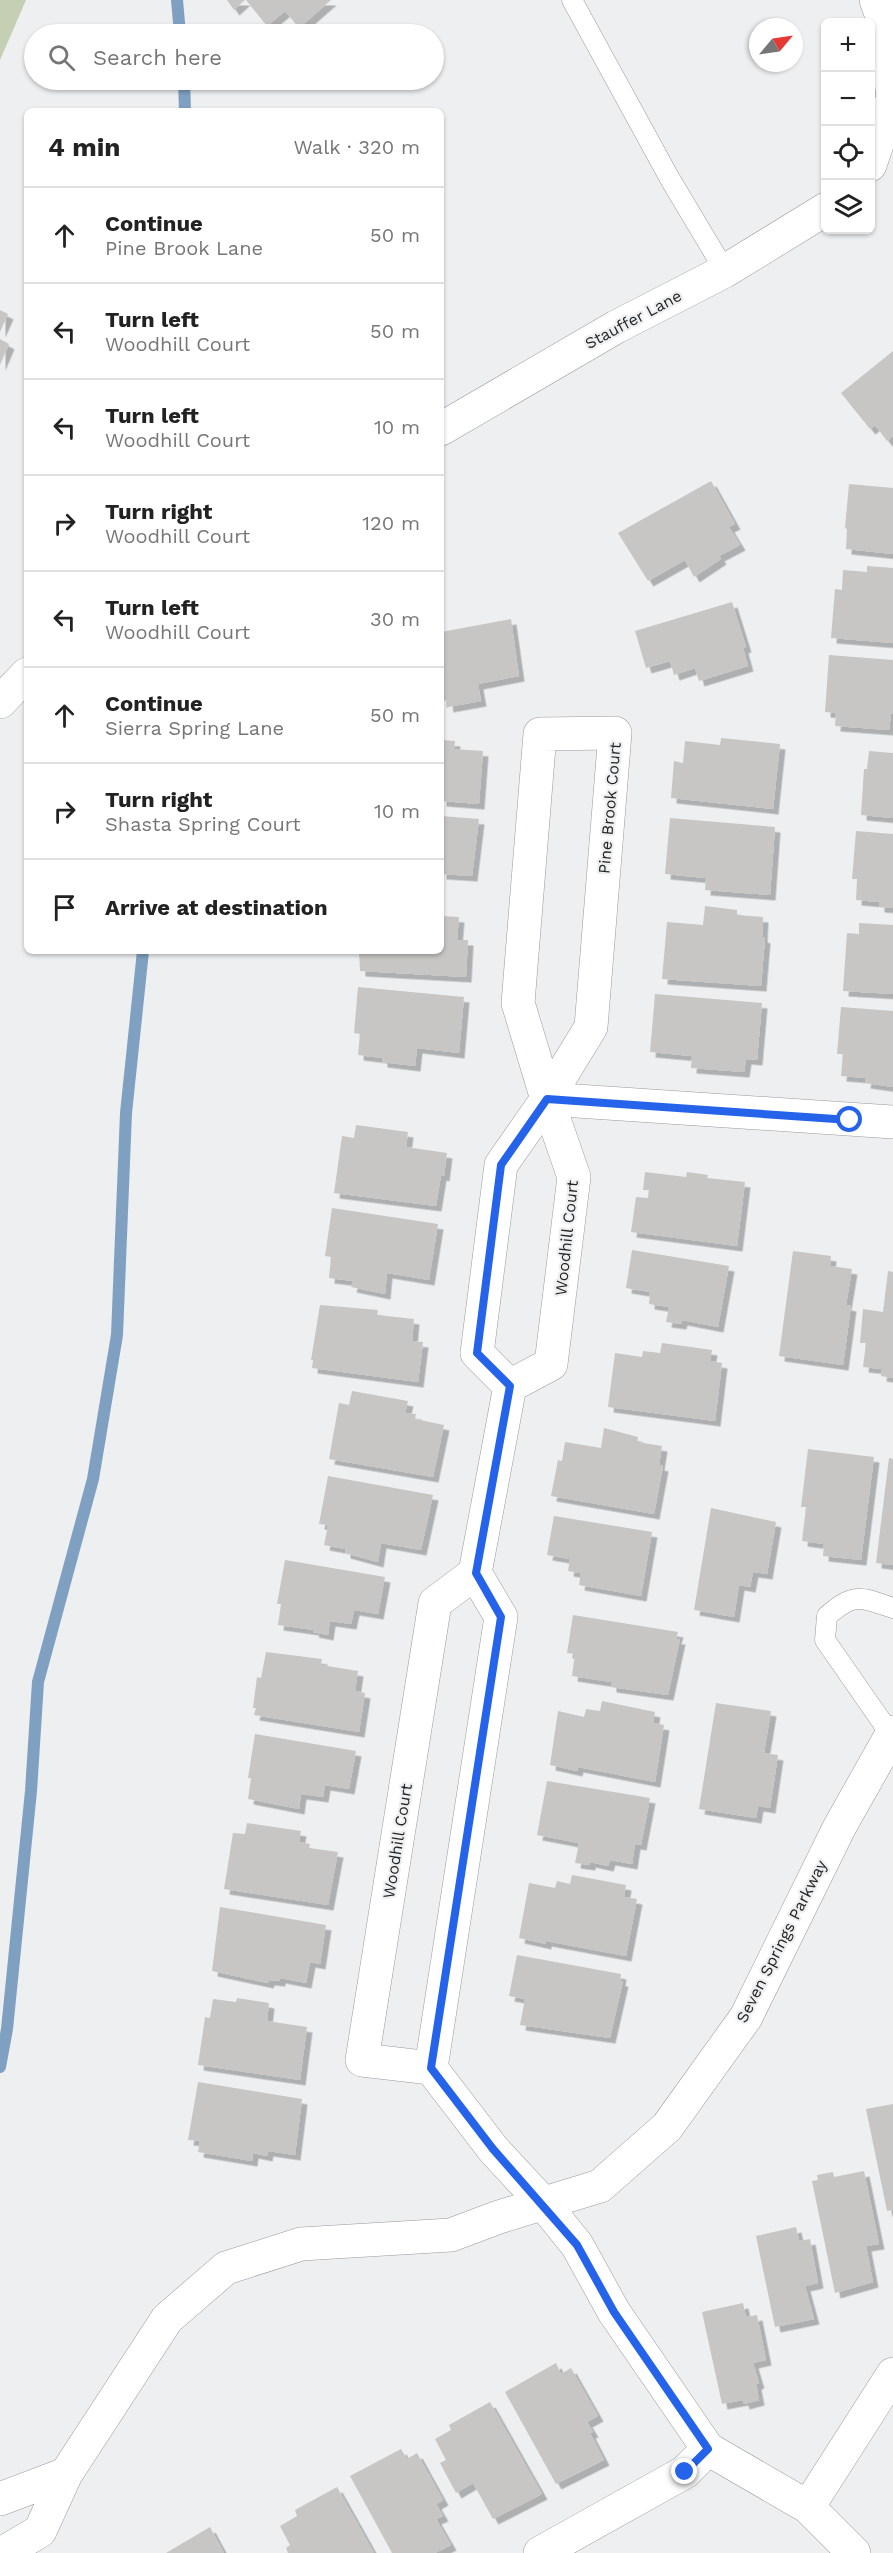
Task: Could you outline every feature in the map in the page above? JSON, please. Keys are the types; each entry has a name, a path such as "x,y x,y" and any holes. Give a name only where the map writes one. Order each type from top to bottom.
{"street":[{"path":"875,150 892,97 883,19 876,0"},
{"name":"Stauffer Lane","path":"444,427 616,327 725,271 821,211"},
{"path":"0,702 24,677"},
{"name":"Pine Brook Court","path":"615,733 591,1027 547,1099 518,1003 540,734 615,733"},
{"path":"854,2553 808,2507 708,2449 614,2312 577,2245 543,2203 493,2149 431,2068 501,1617 476,1573 510,1386 477,1353 501,1165 547,1099 893,1122"},
{"name":"Woodhill Court","path":"510,1386 551,1364 574,1177 547,1099"},
{"name":"Woodhill Court","path":"431,2068 362,2060 435,1603 476,1573"},
{"name":"Seven Springs Parkway","path":"3,2553 40,2531 66,2474 167,2319 226,2268 301,2244 451,2235 543,2203 600,2187 666,2127 746,2017 838,1828 892,1734"},
{"path":"808,2507 893,2374"},
{"path":"540,2553 685,2472 708,2449"},
{"path":"0,2499 66,2474"}],"lane":[{"path":"572,0 670,179 725,271"},
{"path":"892,1734 825,1640 827,1616 842,1603 860,1597 893,1608"}],"green space":[{"path":"0,0 26,0 0,60"}],"building":[{"path":"227,0 245,0 234,10"},
{"path":"246,0 331,0 304,24 296,24 285,11 269,24 265,24"},
{"path":"0,310 8,314 0,332"},
{"path":"0,339 9,344 0,365"},
{"path":"893,351 893,436 887,441 875,425 870,429 841,393"},
{"path":"711,481 735,524 729,527 740,545 719,556 721,559 694,577 685,560 648,581 618,533"},
{"path":"849,484 893,488 893,554 846,549 847,529 845,528"},
{"path":"867,566 893,568 893,643 831,638 835,589 842,590 843,570 867,572"},
{"path":"732,602 746,647 743,648 748,666 699,681 695,668 674,675 670,661 646,668 635,631"},
{"path":"511,619 519,676 478,684 481,701 448,707 447,700 444,701 444,631"},
{"path":"829,655 893,660 893,714 891,714 889,730 835,726 836,713 825,712"},
{"path":"721,738 780,744 773,809 671,798 674,761 683,763 685,741 720,745"},
{"path":"444,740 455,741 454,749 483,751 479,804 444,801"},
{"path":"869,751 893,753 893,818 861,815 864,769 867,769"},
{"path":"444,816 479,819 472,876 444,874"},
{"path":"670,818 775,827 770,895 705,890 706,878 665,874"},
{"path":"856,831 893,834 893,908 879,907 879,902 856,900 857,879 852,879"},
{"path":"705,906 737,910 737,915 763,917 762,937 765,938 761,986 662,979 667,922 703,925"},
{"path":"444,916 459,917 457,940 468,940 466,977 360,971 359,954 444,954"},
{"path":"859,923 893,925 893,994 843,991 847,933 859,934"},
{"path":"358,987 464,997 459,1053 417,1048 415,1066 382,1062 382,1058 358,1055 360,1034 354,1033"},
{"path":"655,994 762,1003 757,1060 746,1059 744,1072 691,1068 692,1056 650,1052"},
{"path":"841,1007 893,1011 893,1087 865,1083 866,1078 841,1076 843,1054 837,1054"},
{"path":"356,1125 408,1132 406,1147 447,1153 436,1206 334,1193 342,1136 354,1138"},
{"path":"645,1172 686,1177 687,1172 708,1175 707,1178 745,1182 737,1246 631,1232 636,1197 648,1198 649,1190 643,1190"},
{"path":"332,1208 438,1224 429,1280 387,1273 385,1294 351,1287 353,1281 329,1278 331,1257 325,1256"},
{"path":"632,1250 729,1266 718,1327 682,1320 681,1324 666,1322 669,1307 649,1304 650,1292 626,1288"},
{"path":"793,1251 831,1256 830,1266 852,1269 846,1305 851,1306 843,1365 779,1356"},
{"path":"888,1271 893,1272 893,1378 881,1376 882,1369 863,1367 866,1343 860,1343 863,1309 883,1312"},
{"path":"320,1305 378,1310 377,1315 414,1319 412,1341 423,1342 418,1382 312,1368 313,1360 311,1360"},
{"path":"662,1343 712,1350 710,1361 722,1363 715,1421 608,1407 615,1353 642,1357 643,1351 660,1353"},
{"path":"352,1391 408,1401 405,1413 416,1414 415,1419 444,1425 433,1477 329,1459 339,1403 349,1405"},
{"path":"604,1428 638,1437 637,1442 662,1446 659,1465 663,1466 654,1514 551,1496 558,1460 562,1461 565,1442 601,1448"},
{"path":"808,1449 874,1457 861,1560 823,1556 824,1544 802,1541 806,1507 801,1507"},
{"path":"889,1458 893,1459 893,1565 876,1563"},
{"path":"328,1476 433,1495 421,1550 381,1543 378,1562 345,1553 345,1549 324,1545 328,1525 319,1524"},
{"path":"711,1508 776,1522 767,1574 753,1572 750,1587 739,1585 734,1617 694,1610"},
{"path":"554,1516 652,1532 641,1596 579,1585 581,1573 568,1571 570,1559 547,1555"},
{"path":"285,1560 385,1577 378,1614 354,1610 351,1624 330,1621 328,1635 313,1632 314,1630 278,1625 281,1604 277,1604"},
{"path":"573,1615 678,1632 676,1639 680,1639 668,1695 611,1687 611,1682 572,1676 575,1654 567,1653"},
{"path":"266,1652 322,1659 321,1665 358,1671 355,1691 365,1693 359,1732 254,1715 257,1677 261,1678"},
{"path":"602,1701 655,1712 653,1723 664,1725 655,1782 578,1767 577,1771 550,1765 558,1711 584,1717 586,1709 600,1711"},
{"path":"716,1703 771,1711 764,1753 778,1755 770,1808 758,1806 756,1818 699,1809"},
{"path":"255,1734 356,1751 349,1789 325,1785 323,1797 301,1794 299,1809 248,1799 251,1778 248,1778"},
{"path":"547,1781 650,1798 641,1845 635,1844 632,1864 610,1860 608,1866 590,1862 590,1865 575,1863 579,1843 537,1835"},
{"path":"247,1823 301,1831 299,1842 310,1844 309,1848 338,1852 328,1905 224,1889 233,1833 245,1834"},
{"path":"572,1875 626,1885 624,1897 637,1899 626,1956 519,1938 529,1883 555,1888 557,1881 570,1884"},
{"path":"220,1907 326,1925 320,1964 310,1962 306,1983 280,1978 280,1981 269,1980 268,1983 212,1971"},
{"path":"517,1955 621,1974 620,1981 623,1981 610,2038 520,2025 525,1999 509,1996"},
{"path":"237,1998 269,2003 267,2021 307,2027 300,2080 198,2065 205,2017 210,2018 213,1999 236,2002"},
{"path":"198,2082 302,2099 295,2155 268,2151 267,2156 253,2153 252,2161 198,2152 200,2141 188,2140"},
{"path":"893,2104 893,2210 887,2211 866,2109"},
{"path":"864,2171 879,2244 866,2246 873,2282 835,2293 812,2181 818,2180 817,2175 833,2172 834,2177"},
{"path":"796,2227 799,2241 810,2239 818,2283 805,2286 814,2319 775,2327 756,2236"},
{"path":"743,2303 746,2317 757,2315 766,2360 753,2363 759,2383 756,2384 759,2400 744,2404 743,2400 722,2404 702,2312"},
{"path":"556,2363 561,2374 571,2368 598,2416 587,2422 604,2460 556,2484 505,2392"},
{"path":"490,2402 542,2494 493,2519 473,2483 456,2493 440,2463 446,2460 435,2439 451,2430 449,2425"},
{"path":"401,2449 407,2459 417,2453 443,2500 436,2504 443,2516 436,2519 451,2545 435,2553 392,2553 350,2476"},
{"path":"337,2487 374,2553 288,2553 286,2548 290,2545 280,2526 297,2516 295,2510"},
{"path":"210,2527 224,2553 166,2553"}],"waterway":[{"path":"177,0 179,24"},
{"path":"184,90 185,108"},
{"path":"0,2067 7,2029 31,1791 38,1682 93,1479 117,1335 126,1113 143,954"}],"route":[{"path":"685,2472 708,2449 614,2312 577,2245 543,2203 493,2149 431,2068 501,1617 476,1573 510,1386 477,1353 501,1165 547,1099 850,1120"}]}
